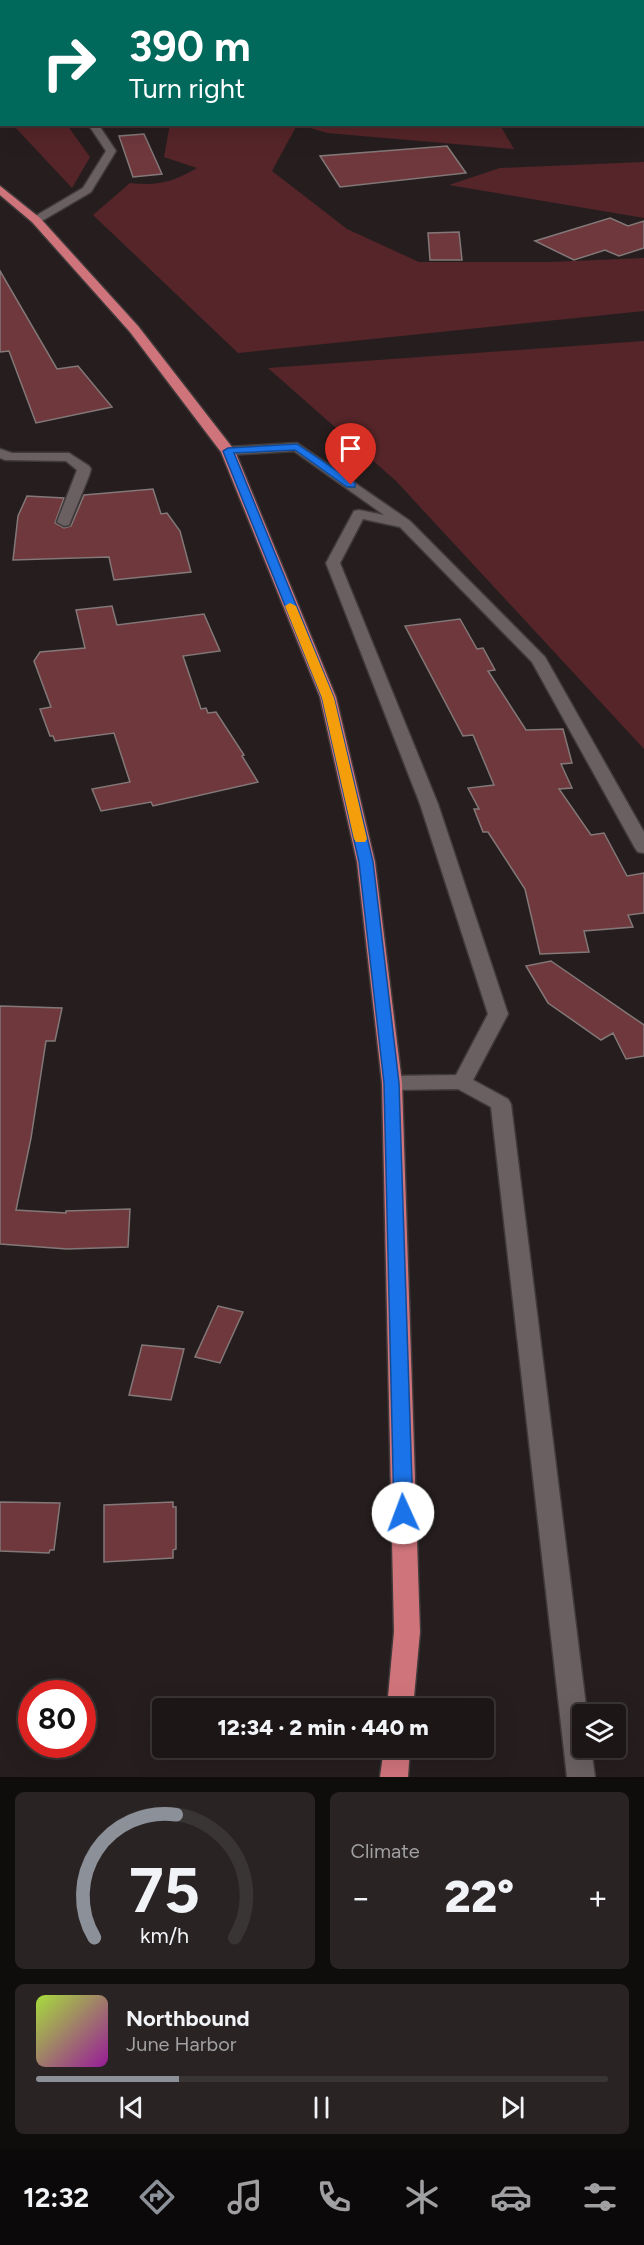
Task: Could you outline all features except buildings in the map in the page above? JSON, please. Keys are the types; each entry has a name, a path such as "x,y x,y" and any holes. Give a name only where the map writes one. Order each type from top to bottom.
{"highway":[{"path":"0,189 36,219 134,329 228,451 328,698 366,862 392,1083 406,1632 401,1698"},
{"path":"394,1777 396,1758"}],"street":[{"path":"36,219 87,190 111,151 94,126"},
{"path":"228,451 297,447 405,524 539,660 644,848"},
{"path":"0,453 10,457 69,457 84,469 79,489 70,501 64,522"},
{"path":"405,524 359,514 333,563 429,804 498,1014 462,1082"},
{"path":"392,1083 462,1082 501,1104 581,1777"}],"shaded area":[{"path":"14,126 68,126 90,157 72,188"},
{"path":"170,126 296,126 272,171 347,229 419,262 550,262 644,258 644,311 238,353 93,215 130,183 165,182 197,168 164,157"},
{"path":"303,126 501,126 514,149 327,133"},
{"path":"644,162 644,218 449,185 500,168"},
{"path":"644,341 644,749 396,481 268,368"}],"slow traffic":[{"path":"290,606 328,698 361,839"}],"route":[{"path":"351,485 297,447 228,451 328,698 366,862 392,1083 403,1513"}]}
